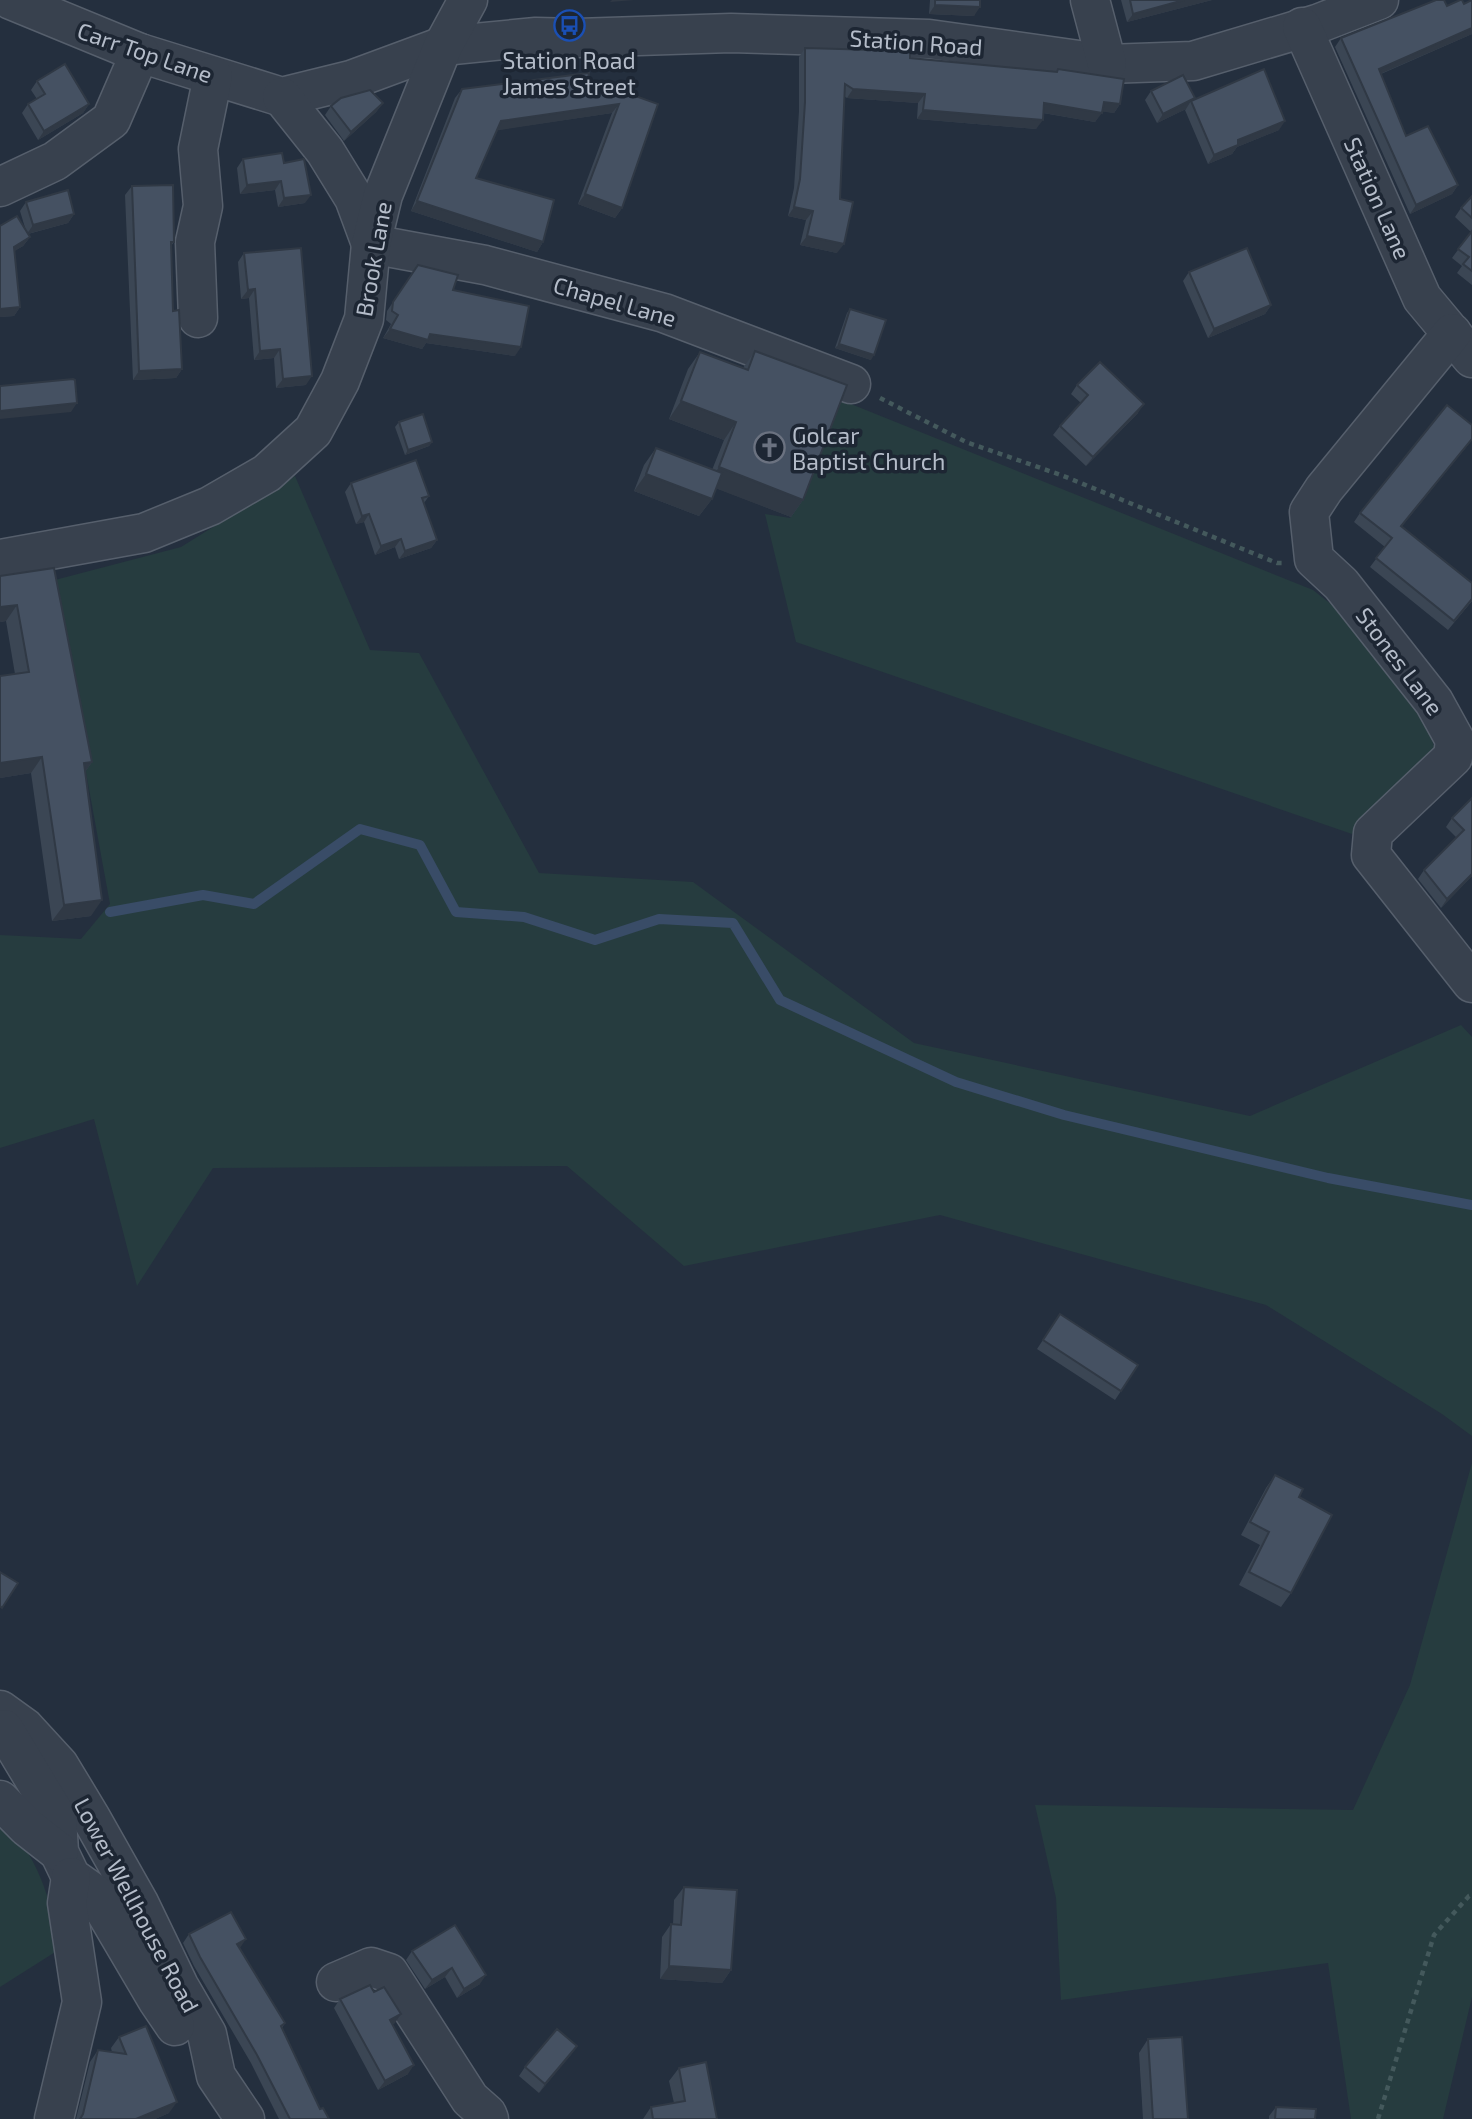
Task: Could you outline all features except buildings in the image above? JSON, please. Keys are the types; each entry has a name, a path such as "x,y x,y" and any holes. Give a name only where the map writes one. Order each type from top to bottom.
{"street":[{"name":"Carr Top Lane","path":"11,0 140,53 282,97"},
{"name":"Brook Lane","path":"0,559 144,533 210,506 267,473 313,430 340,381 364,319 371,244 383,195 443,46 468,0"},
{"path":"1090,0 1107,64"},
{"name":"Station Road","path":"443,46 536,37 744,34 929,39 1107,64 1193,61 1310,17 1379,0"},
{"name":"Station Lane","path":"1310,17 1422,298 1467,350"},
{"path":"371,244 354,198 325,151 282,97 351,80 443,46"},
{"path":"0,187 55,161 111,120 140,53"},
{"path":"198,318 195,242 219,205 198,149 213,76"},
{"name":"Chapel Lane","path":"371,244 485,265 664,313 851,384"},
{"path":"1314,559 1310,512 1324,489 1467,350"},
{"name":"Stones Lane","path":"1314,559 1341,584 1392,648 1434,702 1455,740 1454,757 1373,833 1371,855 1472,983"},
{"name":"Lower Wellhouse Road","path":"0,1710 24,1728 59,1765 79,1797 139,1903 179,1986 206,2034 216,2076 245,2119"},
{"path":"0,1723 57,1817 65,1865 66,1903 82,2002 54,2119"},
{"path":"0,1800 95,1894 158,2001 193,2051 216,2076"},
{"path":"335,1982 371,1967 389,1973 470,2099 489,2119"}],"path":[{"path":"851,384 966,442 1061,475 1277,563 1314,559"},
{"path":"1378,2119 1434,1935 1472,1895"}],"green space":[{"path":"841,400 1313,590 1356,624 1421,710 1438,757 1352,834 796,642 765,514 790,518"},
{"path":"295,476 370,650 419,653 539,873 693,882 914,1043 1250,1116 1461,1025 1472,1037 1472,1436 1442,1414 1266,1305 940,1215 684,1266 567,1166 213,1168 137,1286 94,1119 0,1148 0,935 81,939 110,904 51,581 181,547"},
{"path":"1472,1463 1472,1997 1443,2119 1351,2119 1328,1963 1061,2000 1056,1898 1035,1805 1353,1810 1410,1685"},
{"path":"0,1817 33,1862 46,1894 60,1949 0,1987"}],"waterway":[{"path":"110,912 203,895 254,904 360,829 420,845 456,912 524,917 595,940 659,919 733,923 780,1000 956,1082 1064,1115 1328,1178 1472,1205"}],"place":[{"name":"Station Road James Street","path":"569,26"},
{"name":"Golcar Baptist Church","path":"769,448"}]}
